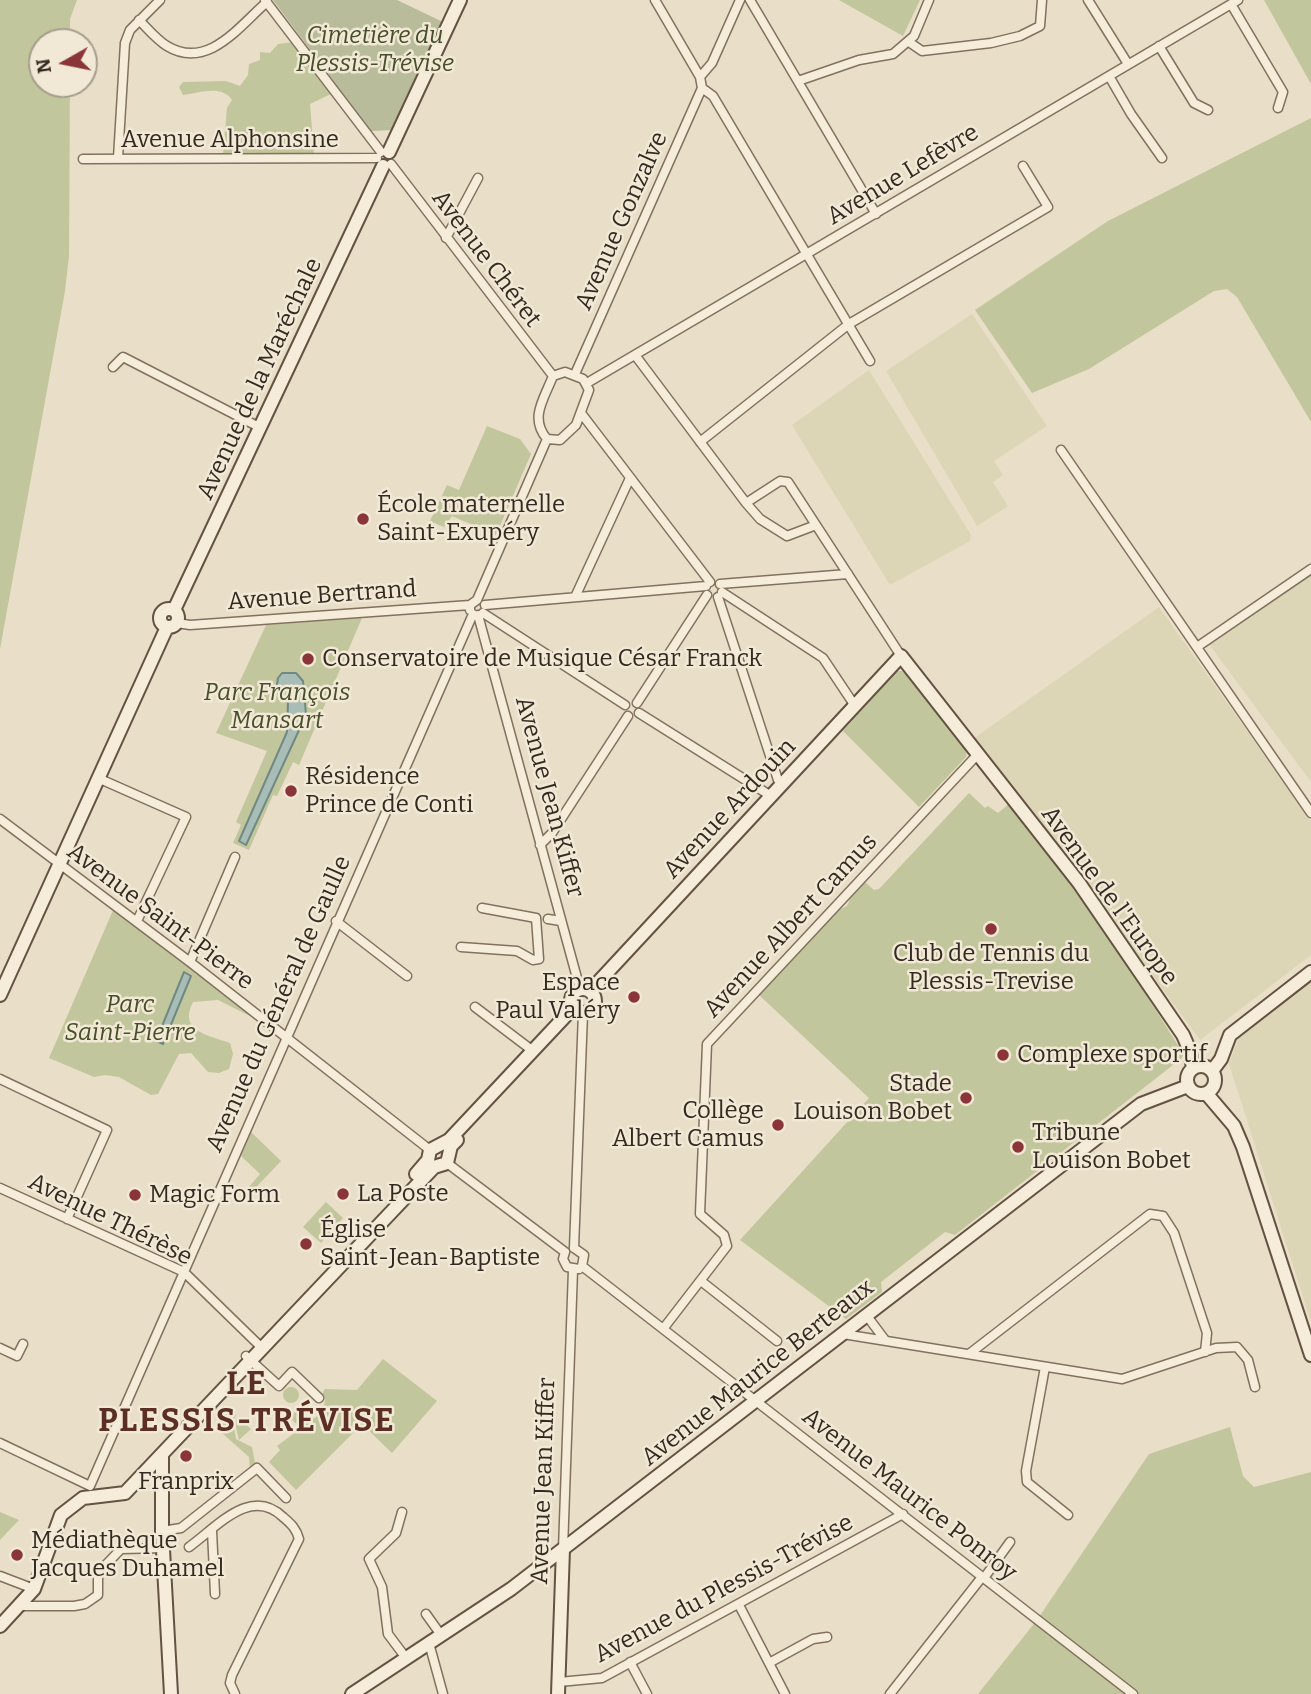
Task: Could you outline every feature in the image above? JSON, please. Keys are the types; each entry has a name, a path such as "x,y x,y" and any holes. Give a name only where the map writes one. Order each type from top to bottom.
{"street":[{"path":"118,158 125,43 139,20 160,0"},
{"name":"Avenue de la Maréchale","path":"0,995 384,159 460,0"},
{"path":"655,0 870,361"},
{"name":"Avenue Gonzalve","path":"575,374 740,0"},
{"path":"750,0 876,214"},
{"path":"798,81 859,60 893,54 909,42 929,0"},
{"path":"909,42 922,51 1020,36 1040,26 1042,0"},
{"path":"1088,0 1128,64"},
{"path":"139,20 166,46 177,51 208,51 219,46 266,1"},
{"name":"Avenue Chéret","path":"266,1 384,159 553,376"},
{"path":"1235,2 1283,92 1278,108"},
{"name":"Avenue Lefèvre","path":"587,383 1235,2"},
{"path":"1159,46 1194,103 1208,110"},
{"path":"1109,75 1131,114 1162,158"},
{"name":"Avenue Alphonsine","path":"83,159 384,159"},
{"path":"700,442 849,324 1048,207 1023,166"},
{"path":"446,237 478,178"},
{"path":"635,355 760,519 787,536 816,525"},
{"path":"113,367 123,357 261,428"},
{"path":"565,372 575,374 587,383 589,390 581,413 573,428 560,440 547,439 537,423 538,413 553,376 565,372"},
{"path":"581,413 708,588 720,591 823,658 855,706"},
{"name":"Avenue du Général de Gaulle","path":"90,1486 336,921 478,609 547,439"},
{"path":"1061,450 1311,813"},
{"path":"576,595 630,478"},
{"path":"746,503 780,481 788,482 901,656"},
{"path":"1197,647 1311,569"},
{"path":"708,588 720,591 848,574"},
{"path":"708,588 637,703 639,713 771,796"},
{"name":"Avenue Bertrand","path":"173,620 190,625 478,609 576,595 708,588"},
{"path":"720,591 778,780 782,784"},
{"path":"478,609 625,705 628,716"},
{"name":"Avenue Jean Kiffer","path":"478,609 561,921 585,990"},
{"name":"Avenue Ardouin","path":"585,990 901,656"},
{"name":"Avenue de l'Europe","path":"901,656 1079,883 1183,1035 1191,1051 1193,1068"},
{"path":"625,705 637,703"},
{"path":"540,845 552,833 628,716 639,713"},
{"name":"Avenue Albert Camus","path":"663,1329 727,1246 727,1240 700,1214 707,1044 978,754"},
{"path":"100,779 186,817 137,922"},
{"name":"Avenue Saint-Pierre","path":"0,819 190,962 438,1156 570,1250"},
{"path":"190,962 235,857"},
{"path":"461,947 517,951 533,960 539,959 536,918 482,908"},
{"path":"548,919 561,921"},
{"path":"336,921 407,976"},
{"path":"1206,1094 1215,1084 1212,1071 1221,1059 1230,1035 1311,972"},
{"path":"150,1466 164,1443 260,1346 533,1051 578,1011 594,1004 585,990 571,997 578,1011 570,1250 565,1264 573,1270 582,1266"},
{"path":"475,1007 533,1051"},
{"path":"438,1156 451,1146 578,1011"},
{"path":"1212,1071 1201,1066 1193,1068 1188,1074 1188,1086 1194,1093 1206,1094 1234,1126 1311,1355"},
{"path":"0,1079 107,1130 67,1219"},
{"name":"Avenue Maurice Berteaux","path":"352,1694 511,1589 1141,1104 1188,1086"},
{"name":"Avenue Thérèse","path":"0,1188 184,1272 260,1346"},
{"path":"969,1354 1150,1214 1163,1216 1174,1233 1208,1334 1205,1352"},
{"path":"570,1250 584,1255 582,1266"},
{"path":"582,1266 757,1401"},
{"name":"Avenue Jean Kiffer","path":"558,1688 573,1270"},
{"path":"701,1280 777,1341"},
{"path":"867,1316 885,1340"},
{"path":"843,1334 1128,1379 1205,1352 1237,1347 1248,1360 1255,1387"},
{"path":"0,1348 16,1356 23,1344"},
{"path":"248,1358 279,1386 292,1372 319,1398"},
{"path":"83,1498 125,1493 162,1457 248,1358"},
{"path":"1045,1367 1027,1482 1068,1515"},
{"name":"Avenue Maurice Ponroy","path":"757,1401 1133,1694"},
{"path":"0,1443 104,1495"},
{"path":"162,1457 162,1531 171,1694"},
{"path":"150,1466 161,1492"},
{"path":"162,1531 181,1528 257,1468 286,1498"},
{"path":"0,1626 34,1589 61,1515 83,1498 90,1486"},
{"path":"189,1547 250,1504 272,1506 296,1528 299,1539 232,1675 230,1683 235,1694"},
{"path":"402,1512 396,1533 369,1559 382,1587 388,1634 406,1658"},
{"name":"Avenue du Plessis-Trévise","path":"558,1688 603,1678 903,1514"},
{"path":"212,1531 215,1594"},
{"path":"890,1694 1010,1542"},
{"path":"19,1606 85,1604 98,1595 98,1573 121,1549 164,1548"},
{"path":"0,1576 34,1589"},
{"path":"739,1605 785,1694"},
{"path":"426,1614 441,1635"},
{"path":"769,1663 813,1639 827,1637"},
{"path":"429,1643 443,1694"},
{"path":"631,1662 647,1694"}],"shaded area":[{"path":"972,314 1047,426 994,461 1003,475 993,482 1008,506 977,526 886,371"},
{"path":"869,370 971,535 970,541 890,585 792,425"},
{"path":"1311,575 1311,782 1208,643"},
{"path":"1159,607 1311,821 1311,955 1200,1040 1086,885 973,739"},
{"path":"1311,979 1311,1322 1229,1064 1240,1034"}],"green space":[{"path":"0,0 77,0 70,19 70,28 28,28 28,98 70,98 69,256 65,291 0,649"},
{"name":"Cimetière du Plessis-Trévise","path":"273,0 397,0 443,22 394,130 371,131"},
{"path":"839,0 920,0 903,36"},
{"path":"1264,0 1311,0 1311,84"},
{"path":"294,42 333,93 310,104 314,155 223,155 227,108 232,100 228,95 216,91 183,95 179,87 183,82 226,81 240,86 248,75 249,64 260,60 260,52 270,53 278,44"},
{"path":"1311,118 1311,422 1237,297 1227,289 1214,291 1089,369 1032,393 975,310 1108,221"},
{"path":"487,426 520,439 531,454 496,535 452,516 444,527 430,521 447,485 459,490"},
{"name":"Parc François Mansart","path":"362,618 299,765 293,762 277,796 273,795 249,850 233,843 241,825 236,822 267,751 216,733 266,625"},
{"path":"897,671 906,671 967,749 966,757 919,807 843,731"},
{"name":"Complexe sportif","path":"969,793 985,808 988,806 998,813 1009,804 1121,957 1182,1052 1182,1058 955,1235 945,1232 881,1282 882,1292 846,1319 740,1240 869,1098 759,995 838,910 847,906 851,897 865,882 874,890 879,889"},
{"name":"Parc Saint-Pierre","path":"114,908 252,1012 250,1016 218,1000 193,1002 189,1012 192,1026 230,1043 233,1054 229,1069 219,1073 208,1072 191,1053 179,1054 158,1094 151,1095 119,1077 94,1077 49,1058"},
{"path":"251,1132 281,1161 245,1199 242,1195 260,1174 241,1156"},
{"path":"326,1202 343,1218 321,1243 303,1227"},
{"path":"383,1359 437,1401 392,1453 362,1424 296,1490 269,1462 280,1450 277,1446 301,1428 289,1417 296,1411 306,1419 315,1418 323,1411 325,1400 322,1394 325,1389 357,1390"},
{"path":"291,1387 297,1389 297,1401 291,1403 285,1401 283,1395 285,1389"},
{"path":"217,1407 224,1414 229,1409 236,1415 233,1422 236,1439 252,1447 255,1463 250,1469 249,1457 222,1433 219,1420 222,1417 214,1409"},
{"path":"237,1417 251,1429 239,1440 235,1423"},
{"path":"1230,1427 1243,1476 1254,1487 1311,1472 1311,1694 978,1694 1037,1620 1149,1454"},
{"path":"0,1512 19,1520 0,1540"}],"water":[{"path":"282,673 296,673 303,681 306,715 246,845 239,841 287,732 288,702 276,691 278,678"},
{"path":"184,972 191,976 163,1044 156,1041"}],"place":[{"name":"École maternelle Saint-Exupéry","path":"363,519"},
{"name":"Conservatoire de Musique César Franck","path":"308,659"},
{"name":"Résidence Prince de Conti","path":"291,791"},
{"name":"Club de Tennis du Plessis-Trevise","path":"991,929"},
{"name":"Espace Paul Valéry","path":"634,997"},
{"name":"Complexe sportif","path":"1003,1055"},
{"name":"Stade Louison Bobet","path":"966,1098"},
{"name":"Collège Albert Camus","path":"778,1125"},
{"name":"Tribune Louison Bobet","path":"1018,1147"},
{"name":"La Poste","path":"343,1194"},
{"name":"Magic Form","path":"135,1195"},
{"name":"Église Saint-Jean-Baptiste","path":"306,1244"},
{"name":"Franprix","path":"186,1456"},
{"name":"Médiathèque Jacques Duhamel","path":"17,1555"}],"district":[{"name":"LE PLESSIS-TRÉVISE","path":"247,1404"}]}
